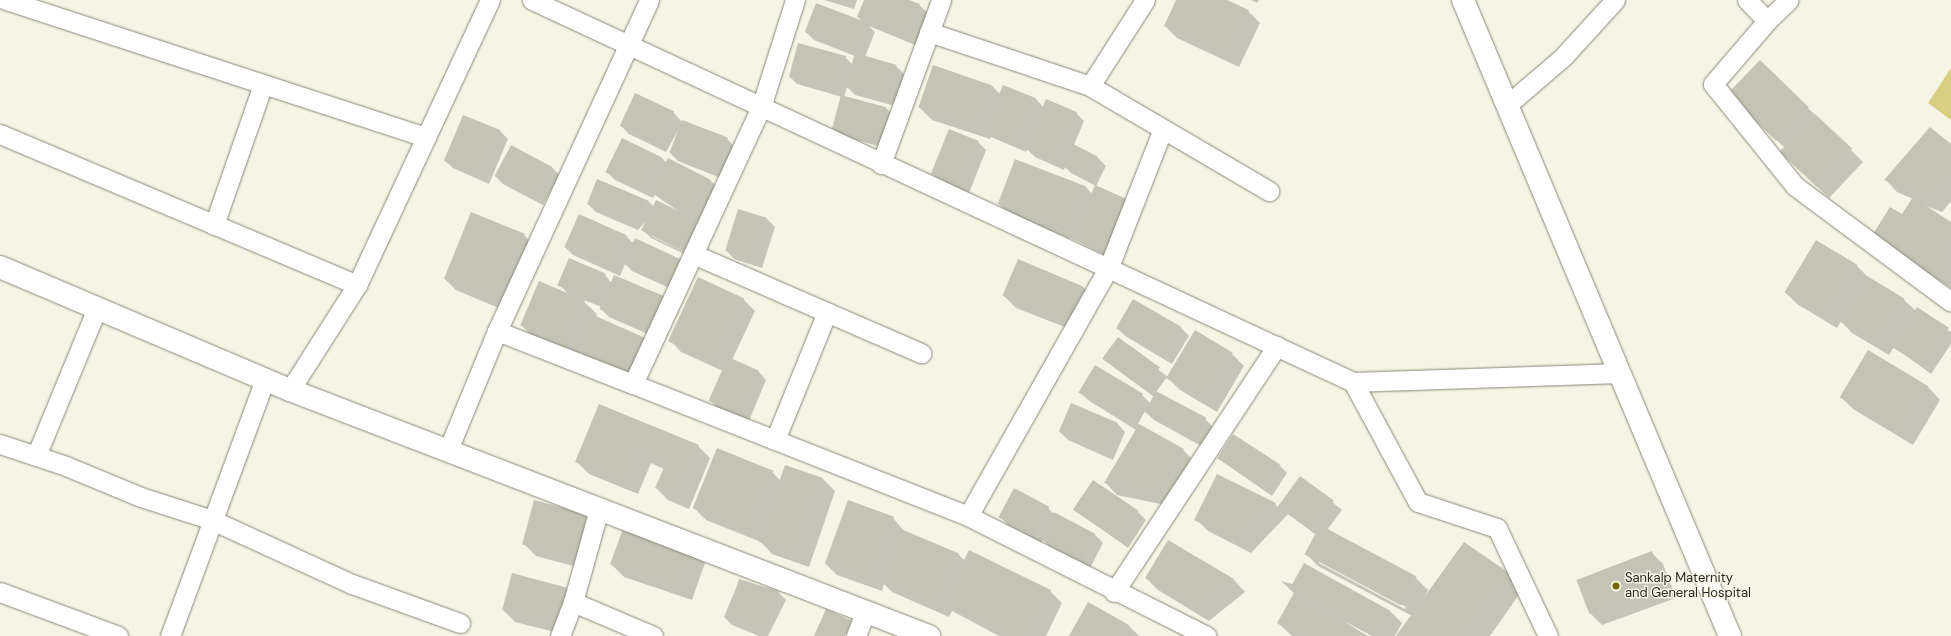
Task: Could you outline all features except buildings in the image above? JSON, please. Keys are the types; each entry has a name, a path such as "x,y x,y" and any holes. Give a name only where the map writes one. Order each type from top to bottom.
{"street":[{"path":"6,0 426,137"},
{"path":"290,390 357,285 490,0"},
{"path":"532,0 881,164 1353,382 1620,373"},
{"path":"448,450 497,331 649,0"},
{"path":"633,384 761,107 795,0"},
{"path":"881,164 941,0"},
{"path":"1090,86 1146,0"},
{"path":"1463,0 1730,636"},
{"path":"1507,105 1563,57 1615,0"},
{"path":"1747,0 1767,21"},
{"path":"1789,0 1767,21 1713,84 1795,186 1951,302"},
{"path":"929,32 1090,86 1269,191"},
{"path":"214,225 263,84"},
{"path":"968,516 1108,269 1163,128"},
{"path":"0,134 357,285"},
{"path":"693,254 922,353"},
{"path":"0,266 290,390 929,636"},
{"path":"36,456 97,308"},
{"path":"775,440 827,312"},
{"path":"497,331 968,516 1114,592 1207,636"},
{"path":"1114,592 1276,346"},
{"path":"170,636 265,379"},
{"path":"1353,382 1418,502 1498,528 1548,636"},
{"path":"0,444 36,456 141,497 212,520 352,584 460,623"},
{"path":"560,636 573,602 599,509"},
{"path":"0,592 118,636"},
{"path":"573,602 653,636"},
{"path":"856,636 865,612"}],"shaded area":[{"path":"1951,68 1951,120 1928,103"}],"place":[{"name":"Sankalp Maternity and General Hospital","path":"1616,586"}]}
